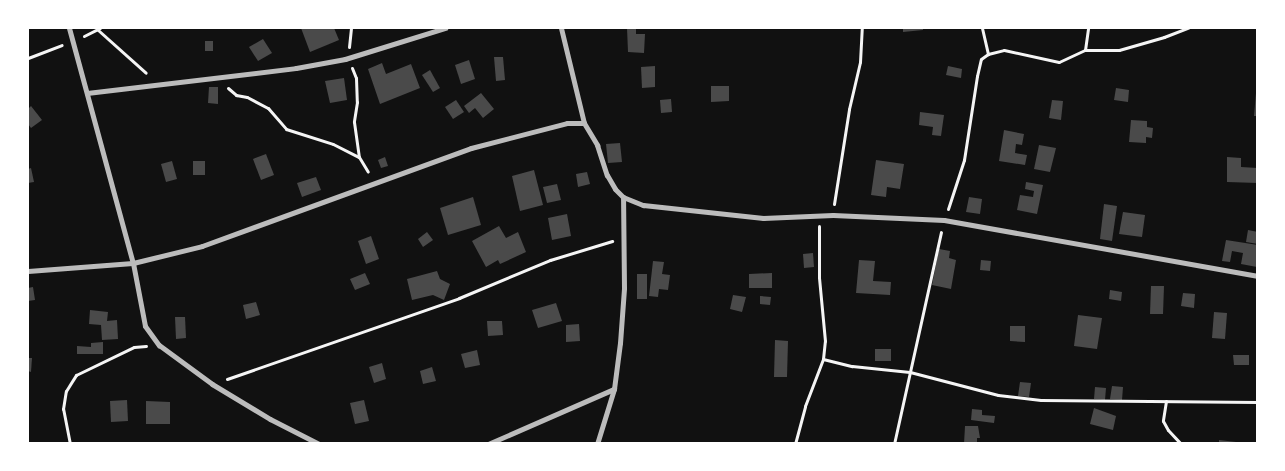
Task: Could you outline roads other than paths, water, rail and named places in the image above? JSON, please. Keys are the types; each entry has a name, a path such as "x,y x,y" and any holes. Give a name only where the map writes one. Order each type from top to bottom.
{"street":[{"path":"69,28 133,263 145,326 159,345 212,384 270,419 319,444"},
{"path":"87,93 296,68 345,59 445,28"},
{"path":"561,28 584,124 596,145 607,175 615,189 623,197 643,205 763,218 833,215 944,220 1258,276"},
{"path":"28,271 133,263 202,246 472,148 567,123 584,124"},
{"path":"598,444 614,389 624,288 623,197"},
{"path":"488,444 614,389"}]}
